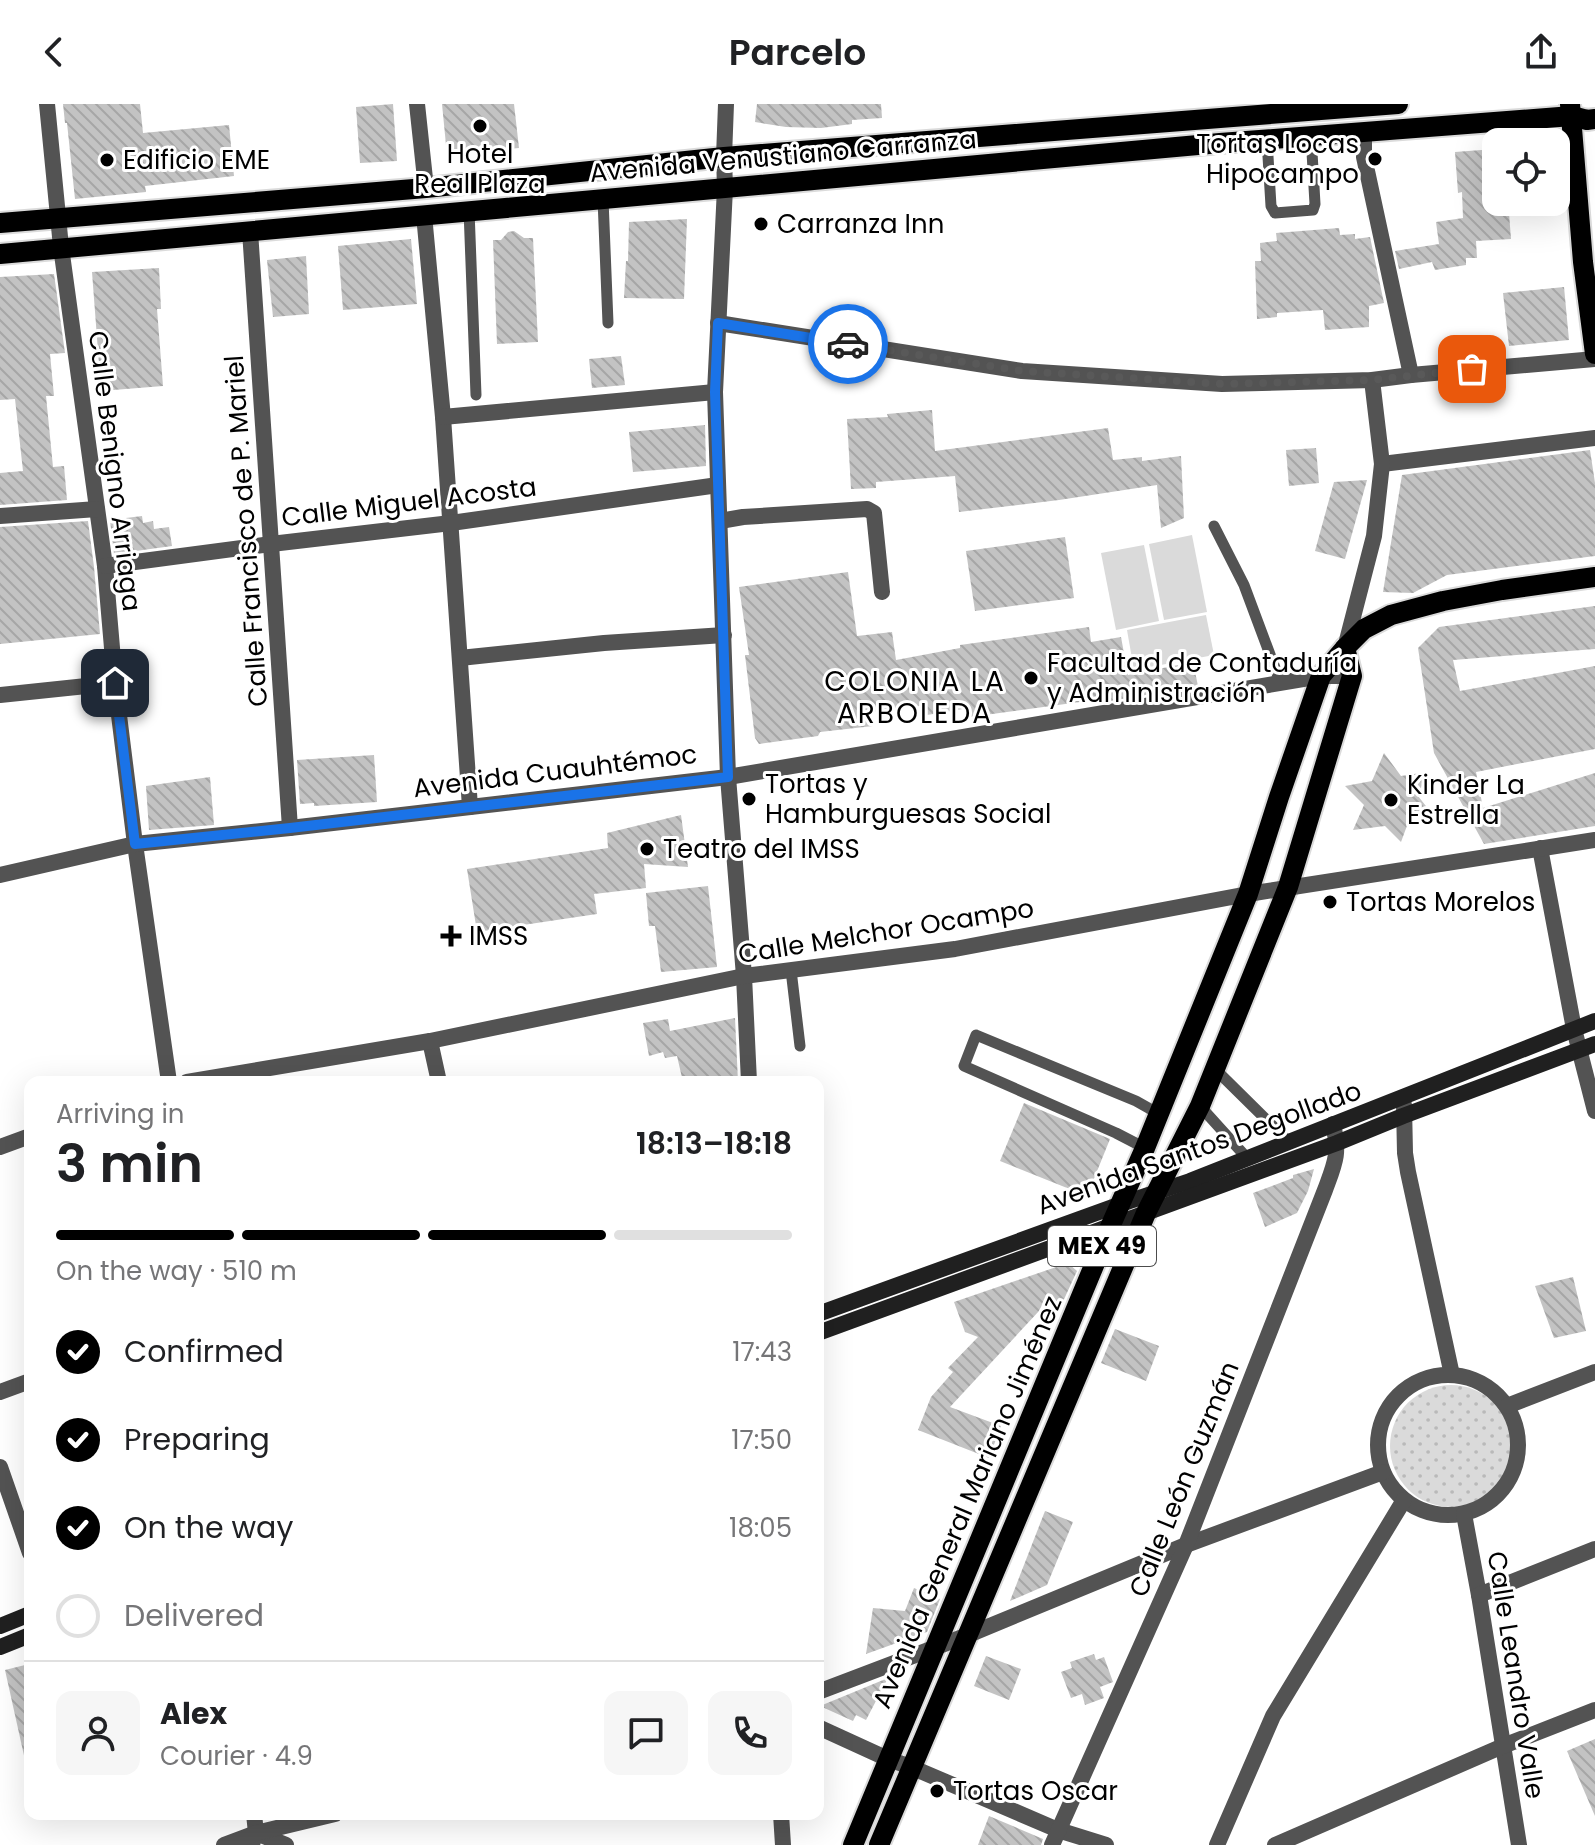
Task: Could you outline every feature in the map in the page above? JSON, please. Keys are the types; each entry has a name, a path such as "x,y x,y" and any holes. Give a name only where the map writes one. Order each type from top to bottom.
{"main road":[{"name":"Avenida Venustiano Carranza","path":"0,223 426,188 724,157 1398,104"},
{"name":"Avenida Venustiano Carranza","path":"0,254 1571,110 1587,120 1595,119"},
{"path":"1571,110 1583,262 1595,356"},
{"path":"1583,262 1595,282"},
{"path":"1345,648 1364,629 1391,615 1502,590 1595,577"},
{"name":"Avenida General Mariano Jiménez","path":"853,1845 1248,894 1321,676 1345,648"},
{"name":"Avenida General Mariano Jiménez","path":"879,1845 1146,1213 1200,1106 1288,887 1352,676 1345,648"},
{"path":"1279,797 1314,807"},
{"name":"Avenida Santos Degollado","path":"824,1312 1190,1181 1595,1021"},
{"name":"Avenida Santos Degollado","path":"824,1331 1337,1143 1587,1046"},
{"path":"0,1626 24,1616"},
{"path":"0,1647 24,1637"}],"street":[{"name":"Calle Benigno Arriaga","path":"47,104 57,218 105,566 115,683 135,844 168,1076"},
{"path":"417,104 426,188"},
{"path":"726,104 715,392 728,777 749,1076"},
{"path":"1364,131 1364,157 1411,375"},
{"path":"424,215 443,417 470,807"},
{"name":"Calle Francisco de P. Mariel","path":"250,231 290,828"},
{"path":"718,323 1022,371 1222,384 1372,380 1595,356"},
{"name":"Avenida General Mariano Jiménez","path":"1345,648 1374,536 1382,464 1372,380"},
{"path":"443,417 715,392"},
{"path":"1382,464 1595,438"},
{"name":"Calle Miguel Acosta","path":"105,566 451,523 718,485"},
{"path":"0,516 97,509"},
{"path":"720,521 867,509 874,513 882,592"},
{"path":"460,658 604,643 724,635"},
{"name":"Avenida Cuauhtémoc","path":"0,875 135,844 728,777 1321,676 1352,676"},
{"path":"0,695 115,683"},
{"name":"Calle Melchor Ocampo","path":"223,1076 430,1041 744,976 955,949 1288,887 1595,840"},
{"path":"1540,848 1574,1029 1587,1046 1595,1111"},
{"path":"430,1041 438,1076"},
{"path":"1405,1096 1403,1116 1408,1172 1452,1375"},
{"name":"Calle León Guzmán","path":"1055,1838 1186,1545 1325,1190 1335,1161 1337,1143 1333,1124"},
{"path":"0,1147 24,1138"},
{"path":"1507,1406 1595,1372"},
{"path":"1452,1375 1471,1379 1491,1389 1507,1406 1518,1437 1515,1468 1503,1489 1486,1505 1464,1514 1426,1512 1404,1500 1393,1489 1379,1461 1379,1428 1388,1408 1403,1391 1432,1377 1452,1375"},
{"path":"0,1392 24,1383"},
{"path":"0,1467 24,1536"},
{"path":"824,1690 968,1635 1186,1545 1383,1472"},
{"path":"1217,1845 1273,1716 1404,1500"},
{"name":"Calle Leandro Valle","path":"1464,1514 1519,1845"},
{"path":"1479,1595 1595,1549"},
{"path":"1275,1845 1503,1746 1595,1710"},
{"path":"824,1730 911,1767 1055,1838 1106,1845"},
{"path":"224,1845 316,1820"},
{"path":"781,1820 783,1845"},
{"path":"254,1839 286,1845"}],"lane":[{"path":"1267,140 1271,206 1275,213 1313,210 1311,135"},
{"path":"603,199 608,323"},
{"path":"469,210 476,395"},
{"path":"1214,526 1244,585 1281,684"},
{"path":"791,970 800,1046"},
{"path":"1145,1148 964,1066 976,1035 1136,1101 1159,1114"},
{"path":"1215,1069 1288,1141"},
{"path":"1200,1106 1247,1158"}],"shaded area":[{"path":"1192,535 1207,612 1164,620 1149,544"},
{"path":"1144,545 1159,621 1116,630 1101,553"},
{"path":"1206,615 1214,655 1134,670 1127,630"},
{"path":"1451,1385 1474,1390 1494,1403 1507,1423 1512,1446 1507,1469 1494,1489 1474,1502 1451,1507 1428,1502 1408,1489 1395,1469 1390,1446 1395,1423 1408,1403 1428,1390"}],"building":[{"path":"63,104 140,104 143,133 229,125 234,176 145,186 146,192 75,199"},
{"path":"393,104 397,161 360,163 356,107"},
{"name":"Hotel Real Plaza","path":"442,104 514,104 519,148 447,155"},
{"path":"757,104 881,104 882,118 852,120 852,124 821,128 786,127 755,122"},
{"path":"1482,150 1482,216 1509,216 1511,239 1476,241 1477,258 1466,258 1466,265 1435,270 1432,262 1399,269 1395,251 1439,244 1436,222 1463,218 1455,152"},
{"path":"687,219 684,299 624,298 629,222"},
{"path":"1339,228 1340,235 1355,234 1355,239 1370,237 1384,303 1369,306 1369,327 1325,330 1323,310 1277,313 1277,317 1257,319 1255,261 1261,261 1260,243 1277,241 1276,233"},
{"path":"514,231 524,238 533,238 538,342 497,344 493,240 501,240 508,232"},
{"path":"411,239 417,304 343,310 338,246"},
{"path":"306,256 309,314 273,317 267,260"},
{"path":"159,268 161,309 157,309 163,386 101,391 92,272"},
{"path":"54,274 65,353 50,354 54,396 46,396 53,467 64,466 67,500 0,505 0,473 23,471 15,399 0,400 0,277"},
{"path":"1564,287 1569,340 1509,346 1503,293"},
{"path":"621,356 625,385 592,388 589,359"},
{"path":"932,410 935,451 1108,428 1113,460 1142,457 1142,461 1181,456 1184,518 1161,528 1157,485 959,512 955,476 876,482 876,488 851,489 847,419"},
{"path":"705,425 706,466 633,472 629,432"},
{"path":"1316,448 1319,483 1289,486 1286,450"},
{"path":"1590,450 1595,483 1595,556 1447,575 1413,593 1383,592 1402,475"},
{"path":"1367,480 1345,559 1315,551 1334,482"},
{"path":"142,516 143,523 153,521 154,529 169,527 172,546 114,554 110,520"},
{"path":"88,521 100,634 0,644 0,527"},
{"path":"1065,537 1074,598 975,611 966,551"},
{"path":"848,572 857,636 892,632 896,660 960,648 960,645 1089,627 1091,642 1121,637 1128,675 1193,662 1198,686 1110,701 1109,698 970,717 969,708 921,716 920,706 871,712 873,726 759,744 755,738 745,655 749,655 739,587"},
{"path":"1595,606 1595,649 1453,660 1460,691 1595,666 1595,749 1476,772 1483,808 1595,773 1595,826 1484,844 1434,753 1418,648 1439,627"},
{"name":"Kinder La Estrella","path":"1384,753 1401,776 1427,772 1418,796 1437,820 1408,823 1401,842 1385,826 1353,830 1364,805 1345,786 1372,781"},
{"path":"374,755 377,802 300,804 297,760"},
{"path":"210,777 214,825 149,830 146,786"},
{"path":"681,815 688,867 644,864 646,888 594,894 597,914 477,932 467,869 608,848 607,833"},
{"path":"708,886 717,967 661,972 655,926 649,926 646,893"},
{"path":"735,1018 738,1076 682,1076 677,1056 665,1058 663,1052 649,1056 643,1023 668,1019 670,1031"},
{"path":"1024,1103 1110,1139 1087,1196 1000,1161"},
{"path":"1314,1169 1297,1213 1265,1227 1253,1193"},
{"path":"1065,1264 1077,1271 1060,1308 1044,1301 1039,1311 950,1407 1001,1426 989,1458 918,1430 931,1397 953,1372 948,1368 978,1337 965,1332 954,1302"},
{"path":"1573,1277 1586,1331 1554,1338 1535,1286"},
{"path":"1115,1329 1159,1346 1146,1381 1101,1363"},
{"path":"1045,1511 1073,1522 1047,1585 1010,1601"},
{"path":"914,1588 940,1599 927,1632 866,1654 873,1608 905,1611"},
{"path":"1094,1654 1096,1660 1104,1657 1113,1682 1100,1687 1104,1698 1085,1705 1082,1694 1071,1698 1061,1672 1072,1668 1070,1662"},
{"path":"986,1656 1021,1669 1009,1700 974,1686"},
{"path":"24,1665 24,1756 5,1670"},
{"path":"888,1678 866,1720 856,1715 853,1721 824,1708 824,1704"},
{"path":"1595,1739 1595,1816 1567,1751"},
{"path":"989,1816 1043,1839 1041,1845 978,1845"}],"way so far":[{"path":"848,344 1022,371 1222,384 1372,380 1472,369"}],"place":[{"name":"Hotel Real Plaza","path":"480,126"},
{"name":"Tortas Locas Hipocampo","path":"1375,159"},
{"name":"Edificio EME","path":"107,160"},
{"name":"Carranza Inn","path":"761,224"},
{"name":"Facultad de Contaduría y Administración","path":"1031,678"},
{"name":"Tortas y Hamburguesas Social","path":"749,799"},
{"name":"Kinder La Estrella","path":"1391,800"},
{"name":"Teatro del IMSS","path":"647,849"},
{"name":"Tortas Morelos","path":"1330,902"},
{"name":"IMSS","path":"451,936"},
{"name":"Tortas Oscar","path":"937,1791"}],"district":[{"name":"COLONIA LA ARBOLEDA","path":"915,697"}],"route":[{"path":"115,683 135,844 728,777 715,392 718,323 848,344"}]}
